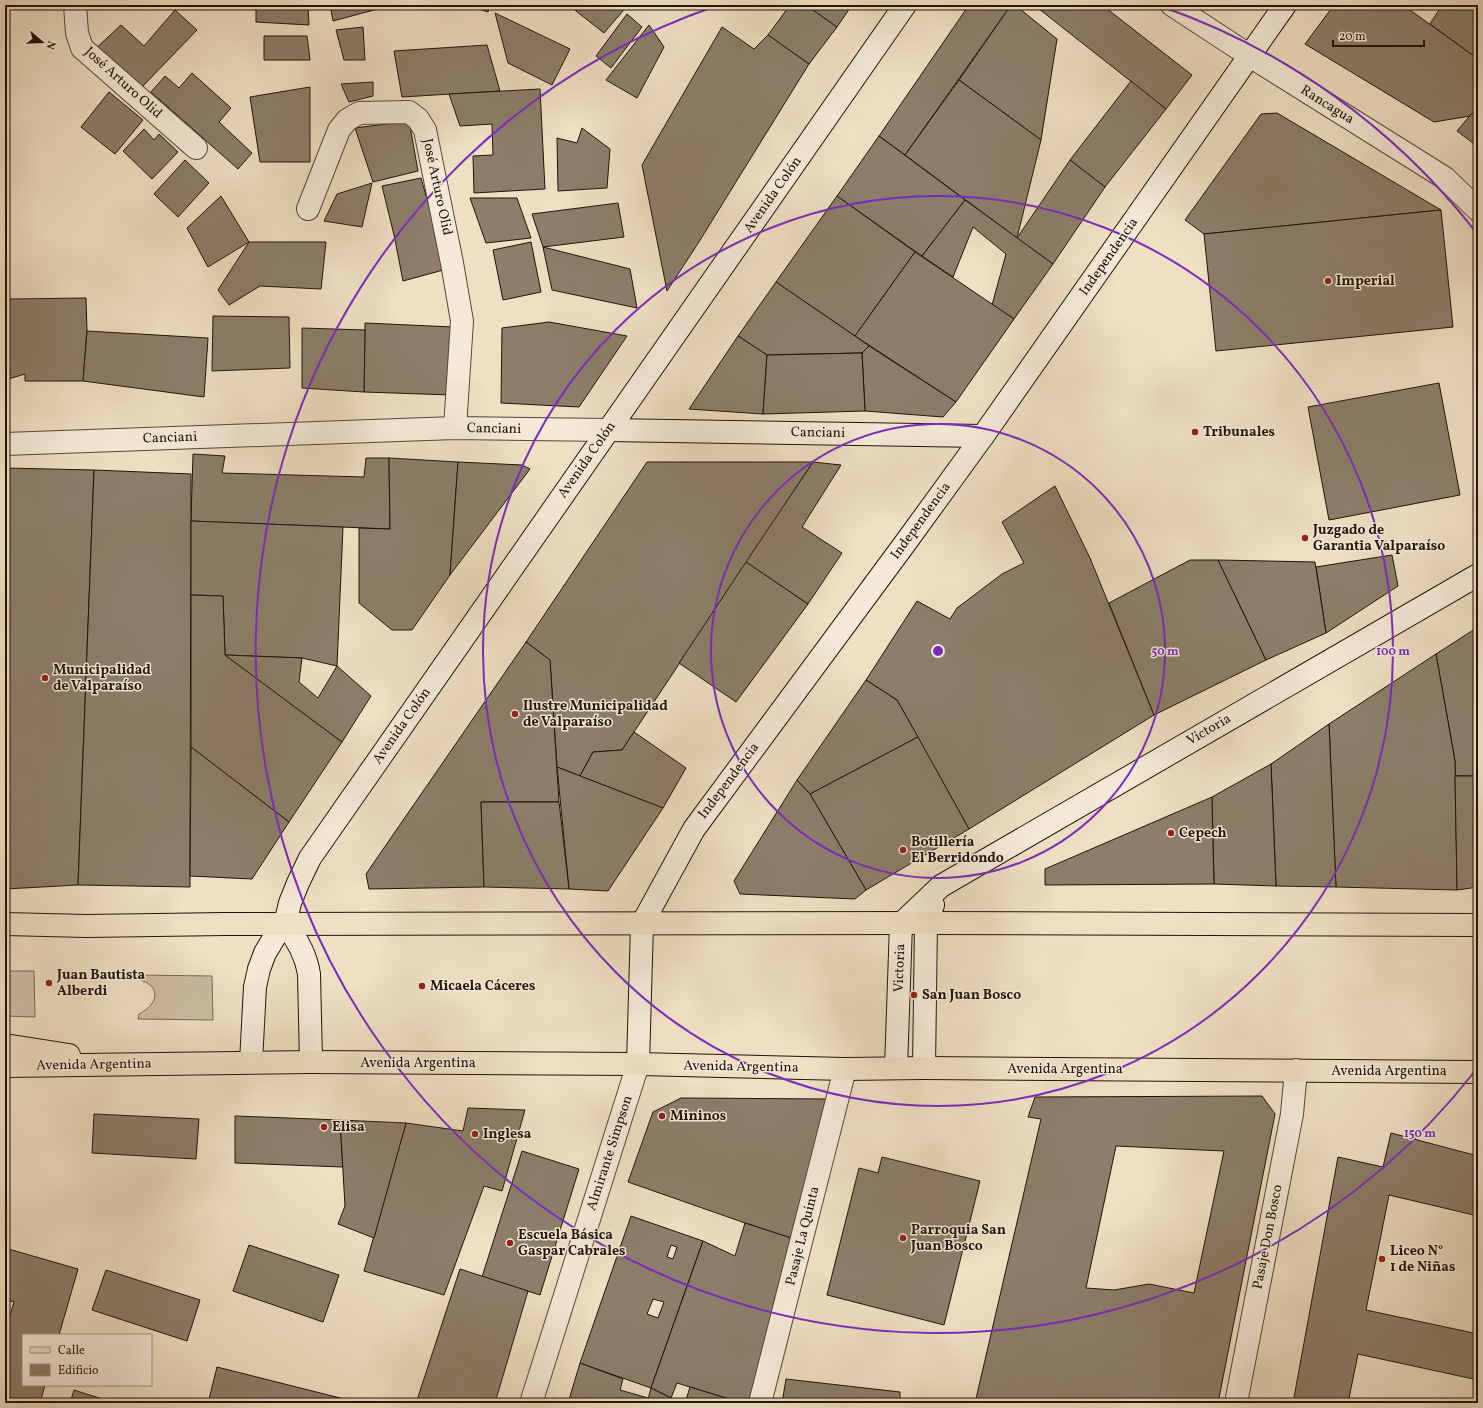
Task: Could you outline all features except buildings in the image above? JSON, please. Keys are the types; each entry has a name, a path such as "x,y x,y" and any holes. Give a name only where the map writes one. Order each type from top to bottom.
{"main road":[{"path":"5,924 86,926 285,924 926,923 1478,925"},
{"path":"5,1046 151,1065"},
{"name":"Avenida Argentina","path":"5,1066 311,1062 638,1064 845,1069 924,1068 1478,1072"}],"street":[{"name":"José Arturo Olid","path":"75,5 77,33 82,48 196,148"},
{"name":"Avenida Colón","path":"251,1062 255,987 259,969 265,953 285,924 290,903 310,858 905,5"},
{"name":"Rancagua","path":"1172,5 1444,178 1478,210"},
{"name":"Independencia","path":"638,1064 642,924 694,829 983,436 1285,5"},
{"name":"José Arturo Olid","path":"308,209 339,130 347,120 359,113 409,112 418,119 425,130 452,262 462,321 455,428"},
{"name":"Canciani","path":"5,444 455,428 983,436"},
{"name":"Victoria","path":"896,1068 901,924 941,886 1478,575"},
{"name":"Victoria","path":"924,1068 926,923 941,886"},
{"path":"285,924 301,947 308,968 310,988 311,1062"},
{"name":"Almirante Simpson","path":"531,1403 638,1064"},
{"name":"Pasaje La Quinta","path":"760,1403 845,1069"},
{"name":"Pasaje Don Bosco","path":"1236,1403 1292,1114 1296,1070"}],"shaded area":[{"path":"5,971 34,971 35,1017 5,1016"},
{"path":"137,975 212,976 213,1020 138,1019 139,1014 151,1005 155,995 151,986 137,979"}],"place":[{"name":"Imperial","path":"1328,281"},
{"name":"Tribunales","path":"1195,432"},
{"name":"Juzgado de Garantia Valparaíso","path":"1305,538"},
{"name":"Municipalidad de Valparaíso","path":"45,678"},
{"name":"Ilustre Municipalidad de Valparaíso","path":"515,714"},
{"name":"Cepech","path":"1171,833"},
{"name":"Botillería El Berridondo","path":"903,850"},
{"name":"Juan Bautista Alberdi","path":"49,983"},
{"name":"Micaela Cáceres","path":"422,986"},
{"name":"San Juan Bosco","path":"914,995"},
{"name":"Mininos","path":"662,1116"},
{"name":"Elisa","path":"324,1127"},
{"name":"Inglesa","path":"475,1134"},
{"name":"Parroquia San Juan Bosco","path":"903,1238"},
{"name":"Escuela Básica Gaspar Cabrales","path":"510,1243"},
{"name":"Liceo N° 1 de Niñas","path":"1382,1259"}]}
